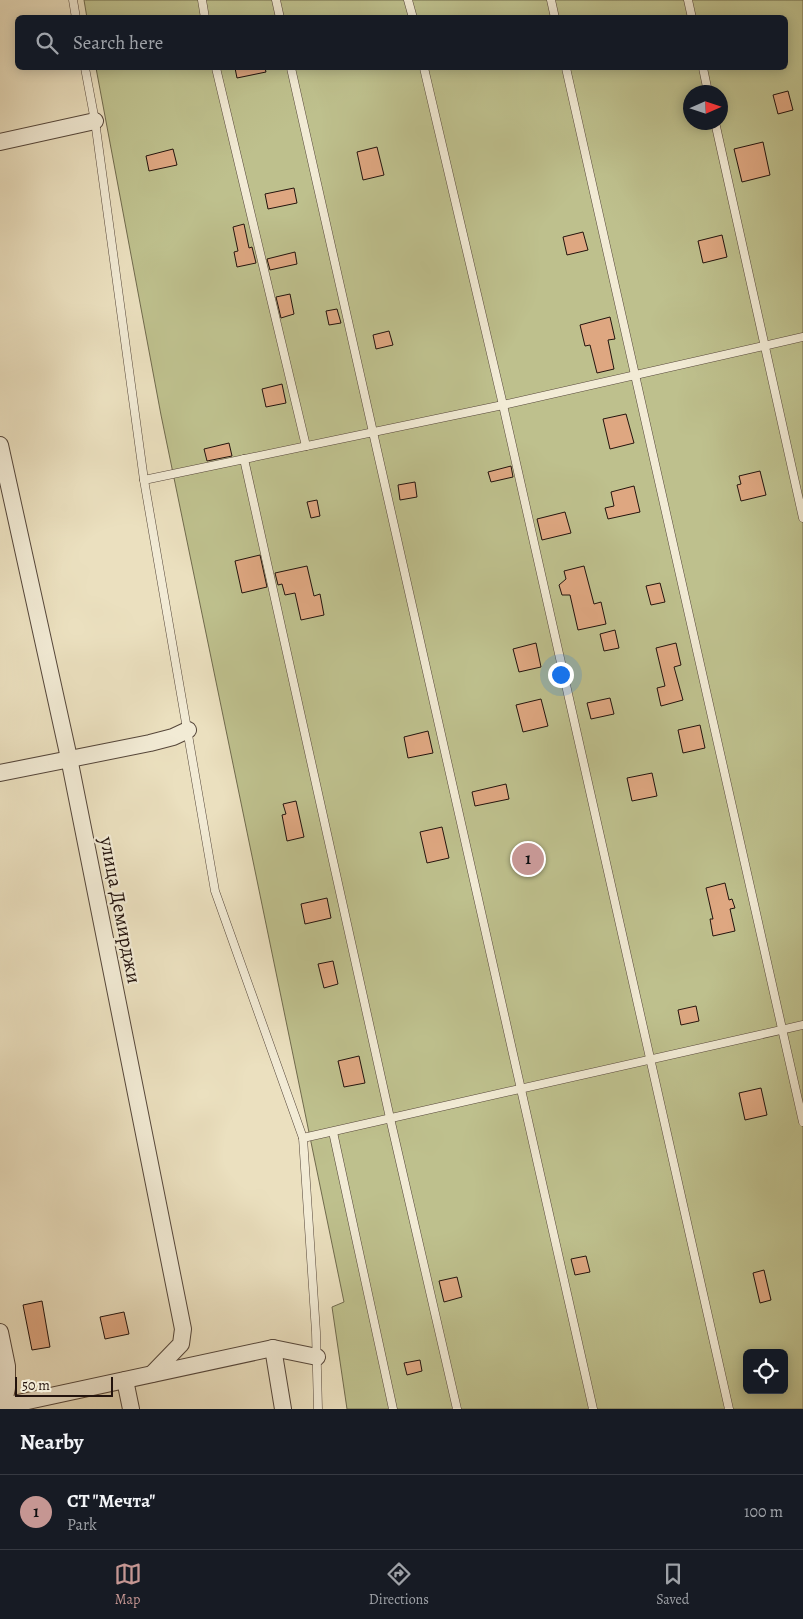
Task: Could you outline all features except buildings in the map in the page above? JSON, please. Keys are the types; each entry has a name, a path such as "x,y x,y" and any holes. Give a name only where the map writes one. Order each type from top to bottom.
{"street":[{"path":"0,142 95,121"},
{"name":"улица Демирджи","path":"0,445 69,758 183,1329 181,1344 152,1374"},
{"path":"0,773 69,758 150,744 188,730"},
{"path":"0,1332 7,1366 6,1388 2,1407 273,1348 317,1357"},
{"path":"273,1348 283,1409"},
{"path":"125,1380 131,1409"}],"lane":[{"path":"73,0 76,15"},
{"path":"202,0 204,15"},
{"path":"276,0 279,15"},
{"path":"408,0 411,15"},
{"path":"551,0 554,15"},
{"path":"688,0 691,15"},
{"path":"85,70 95,121 144,480 216,890 303,1138 317,1357 318,1409"},
{"path":"216,70 306,446"},
{"path":"291,70 593,1409"},
{"path":"424,70 730,1409"},
{"path":"566,70 803,1122"},
{"path":"703,70 707,85"},
{"path":"717,130 803,518"},
{"path":"144,480 502,405 803,337"},
{"path":"244,460 390,1118 457,1409"},
{"path":"303,1138 803,1025"},
{"path":"333,1132 393,1409"}],"green space":[{"path":"84,0 803,0 803,1409 347,1409 332,1307 344,1302 161,415 96,70 788,70 788,15 86,15"}],"place":[{"name":"СТ \"Мечта\"","path":"528,859"}]}
